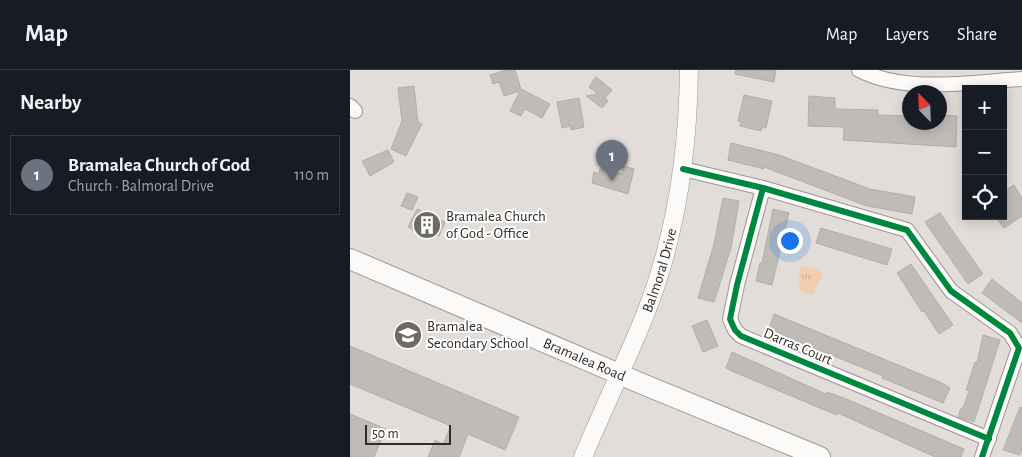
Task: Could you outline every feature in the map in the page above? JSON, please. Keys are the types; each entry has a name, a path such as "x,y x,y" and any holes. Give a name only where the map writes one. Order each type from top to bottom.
{"main road":[{"name":"Bramalea Road","path":"350,259 618,374 820,457"}],"street":[{"name":"Balmoral Drive","path":"583,457 645,313 668,244 682,169 689,116 689,70"},
{"path":"859,70 901,82 937,84 1022,79"},
{"path":"682,169 763,188 907,230 951,291 1010,333 1019,348 982,457"},
{"name":"Darras Court","path":"763,188 737,285 730,319 735,330 741,336 989,439"}],"green space":[{"path":"808,266 820,270 822,274 814,294 803,293 798,286 801,267"}],"building":[{"path":"506,70 515,70 521,89 550,104 542,118 525,109 521,116 510,111 520,91 504,96 499,82 493,84 490,75"},
{"path":"736,70 776,70 774,82 735,74"},
{"path":"596,77 612,90 605,98 608,101 602,108 586,96 598,94 589,87"},
{"path":"414,86 418,122 422,124 406,156 391,149 402,121 398,88"},
{"path":"744,95 772,101 766,128 762,127 761,131 740,126 741,122 738,121"},
{"path":"809,96 835,98 835,109 878,110 878,115 902,116 902,130 947,130 947,115 957,116 956,147 843,140 844,127 808,126"},
{"path":"579,98 584,127 571,130 570,126 562,128 557,102"},
{"path":"731,143 779,155 870,189 915,197 912,214 867,206 764,167 764,169 728,160"},
{"path":"388,150 394,162 370,176 362,161"},
{"path":"624,166 634,169 628,194 592,183 594,172 599,174 600,169 622,174"},
{"path":"1014,185 1022,198 1022,216 1004,228 998,220 1007,220 1007,189"},
{"path":"407,193 418,197 412,210 401,206"},
{"path":"723,198 739,201 731,248 714,302 698,298 714,244"},
{"name":"Bramalea Church of God - Office","path":"417,209 445,222 439,236 427,230 424,235 408,227"},
{"path":"773,209 789,213 772,285 756,281 760,263 762,263"},
{"path":"940,213 983,274 968,284 925,222"},
{"path":"821,228 892,249 887,265 816,243"},
{"path":"911,264 953,325 939,334 924,311 922,312 897,273"},
{"path":"992,279 1022,303 1022,323 982,293"},
{"path":"774,314 942,383 950,388 943,403 882,378 883,376 771,331 769,329"},
{"path":"707,320 718,346 703,352 692,326"},
{"path":"983,335 1000,340 974,422 958,417 969,391 966,390 975,362 977,363"},
{"path":"350,346 519,417 505,450 468,434 459,457 428,457 435,440 443,444 451,426 350,384"},
{"path":"732,352 826,394 827,392 844,398 964,449 961,457 935,457 838,413 837,415 734,372 726,368"},
{"path":"1020,407 1022,408 1022,448 1020,455 1003,450"},
{"path":"350,414 386,429 374,457 350,457"}],"cycle path":[{"path":"683,169 763,188 907,230 951,291 1010,333 1019,348 982,457"},
{"path":"763,188 737,285 730,319 735,330 741,336 989,439"}],"place":[{"name":"Bramalea Church of God","path":"612,181"},
{"name":"Bramalea Church of God - Office","path":"427,225"},
{"name":"Bramalea Secondary School","path":"408,335"}]}
